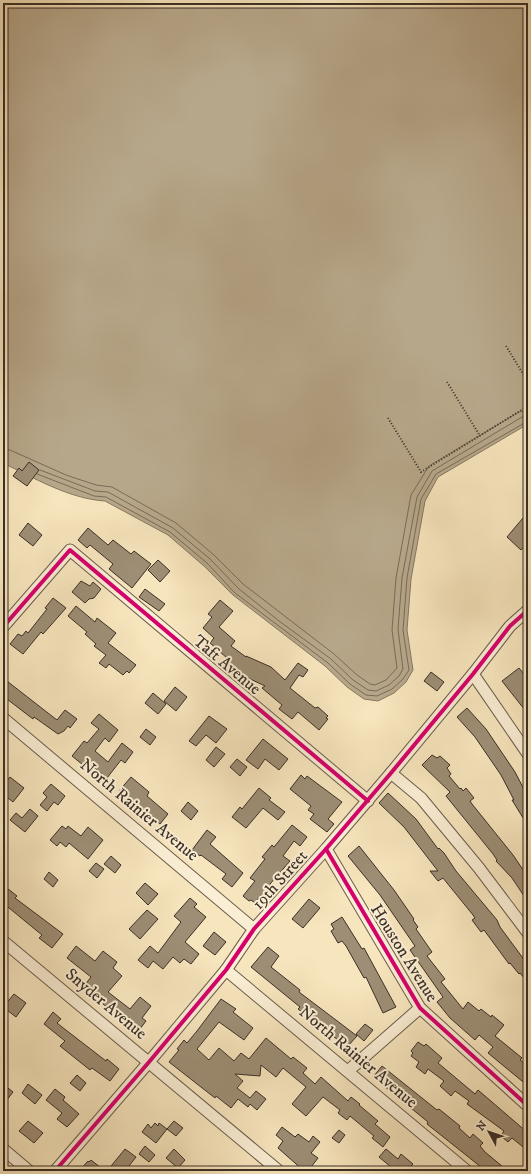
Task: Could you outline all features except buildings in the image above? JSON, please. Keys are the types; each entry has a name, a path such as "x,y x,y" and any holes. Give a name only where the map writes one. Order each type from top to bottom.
{"street":[{"name":"Taft Avenue","path":"3,626 70,550 368,801"},
{"name":"19th Street","path":"55,1171 226,970 254,929 391,774 473,674 510,626 528,610"},
{"path":"473,674 528,754"},
{"name":"North Rainier Avenue","path":"3,718 254,929"},
{"path":"391,774 421,798 479,868 528,933"},
{"name":"Houston Avenue","path":"326,849 420,1008 528,1106"},
{"name":"Snyder Avenue","path":"3,942 279,1171"},
{"name":"North Rainier Avenue","path":"226,970 467,1171"},
{"path":"348,1071 420,1008"},
{"path":"3,1149 29,1171"}],"path":[{"path":"506,346 528,382"},
{"path":"447,382 480,436"},
{"path":"388,418 421,472 528,406"}],"water":[{"path":"3,3 528,3 528,424 438,477 425,501 411,579 407,630 413,670 406,682 394,693 378,701 364,699 347,687 325,666 233,595 204,566 168,535 105,501 79,496 52,487 3,463"}],"cycle path":[{"path":"3,627 70,550 368,801"},
{"path":"55,1171 226,970 254,929 326,849 391,773 473,674 510,626 528,610"},
{"path":"326,849 420,1008 528,1106"}]}
